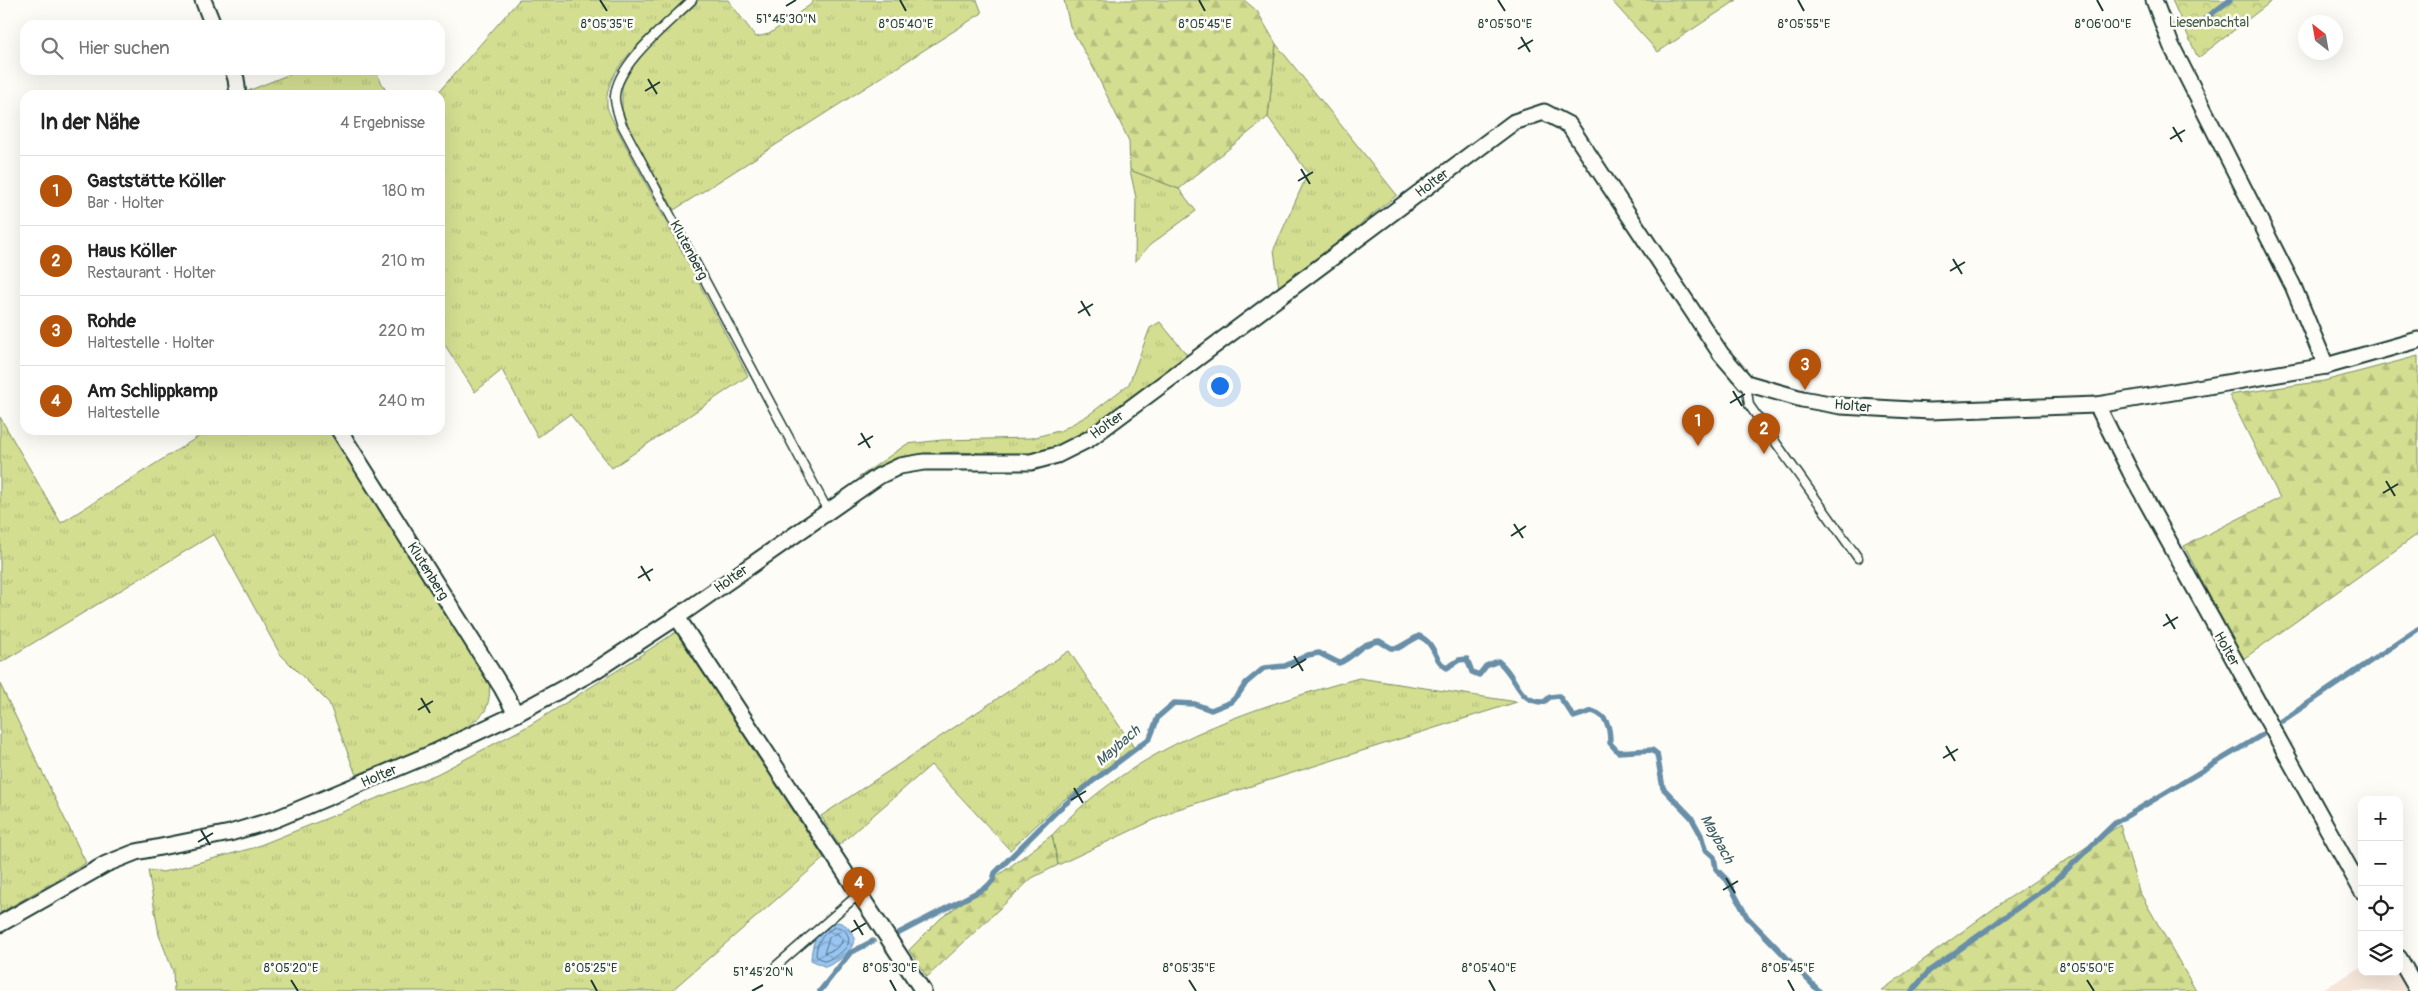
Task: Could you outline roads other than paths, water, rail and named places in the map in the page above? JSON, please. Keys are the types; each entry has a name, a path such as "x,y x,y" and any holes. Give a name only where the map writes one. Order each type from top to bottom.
{"street":[{"path":"203,0 211,20"},
{"path":"2154,0 2171,45 2293,286 2326,366"},
{"path":"235,75 237,90"},
{"name":"Holter","path":"0,924 82,876 113,861 136,852 230,833 276,819 433,753 516,714 593,672 677,617 879,476 900,466 924,462 1031,462 1057,455 1089,439 1514,122 1544,112 1569,125 1721,354 1746,382 1802,399 1840,406 1930,411 2097,405 2326,366 2418,340"},
{"name":"Holter","path":"2097,405 2131,473 2359,886"},
{"name":"Klutenberg","path":"342,435 502,688 516,714"},
{"path":"677,617 923,991"},
{"path":"2403,965 2418,991"}],"lane":[{"name":"Klutenberg","path":"692,0 628,64 618,81 614,97 621,123 828,511"},
{"path":"1746,382 1749,405 1858,558"},
{"path":"776,966 860,893"}],"water":[{"path":"834,922 847,926 855,938 851,948 844,956 826,967 811,960 813,947 816,937 823,929"}],"waterway":[{"path":"2198,24 2230,0"},
{"path":"2282,721 2418,629"},
{"name":"Maybach","path":"899,933 987,887 993,880 995,873 1058,810 1150,738 1158,717 1174,703 1195,704 1211,710 1231,702 1246,683 1264,668 1285,666 1308,655 1319,653 1339,663 1365,645 1379,641 1391,648 1398,648 1419,636 1429,643 1439,661 1447,668 1459,660 1467,659 1472,672 1479,675 1486,666 1498,661 1528,698 1544,702 1550,697 1559,696 1574,717 1592,711 1602,716 1609,728 1610,743 1618,752 1652,750 1657,754 1663,788 1691,817 1701,835 1705,849 1714,857 1716,869 1727,880 1747,917 1819,991"},
{"path":"1912,991 1929,971 2054,882 2115,823 2262,735"},
{"name":"Maybach","path":"820,991 850,953 873,941"}],"place":[{"name":"Rohde","path":"1805,390"},
{"name":"Gaststätte Köller","path":"1698,446"},
{"name":"Haus Köller","path":"1764,454"},
{"name":"Am Schlippkamp","path":"859,908"}],"park label":[{"name":"Liesenbachtal","path":"2209,22"}]}
